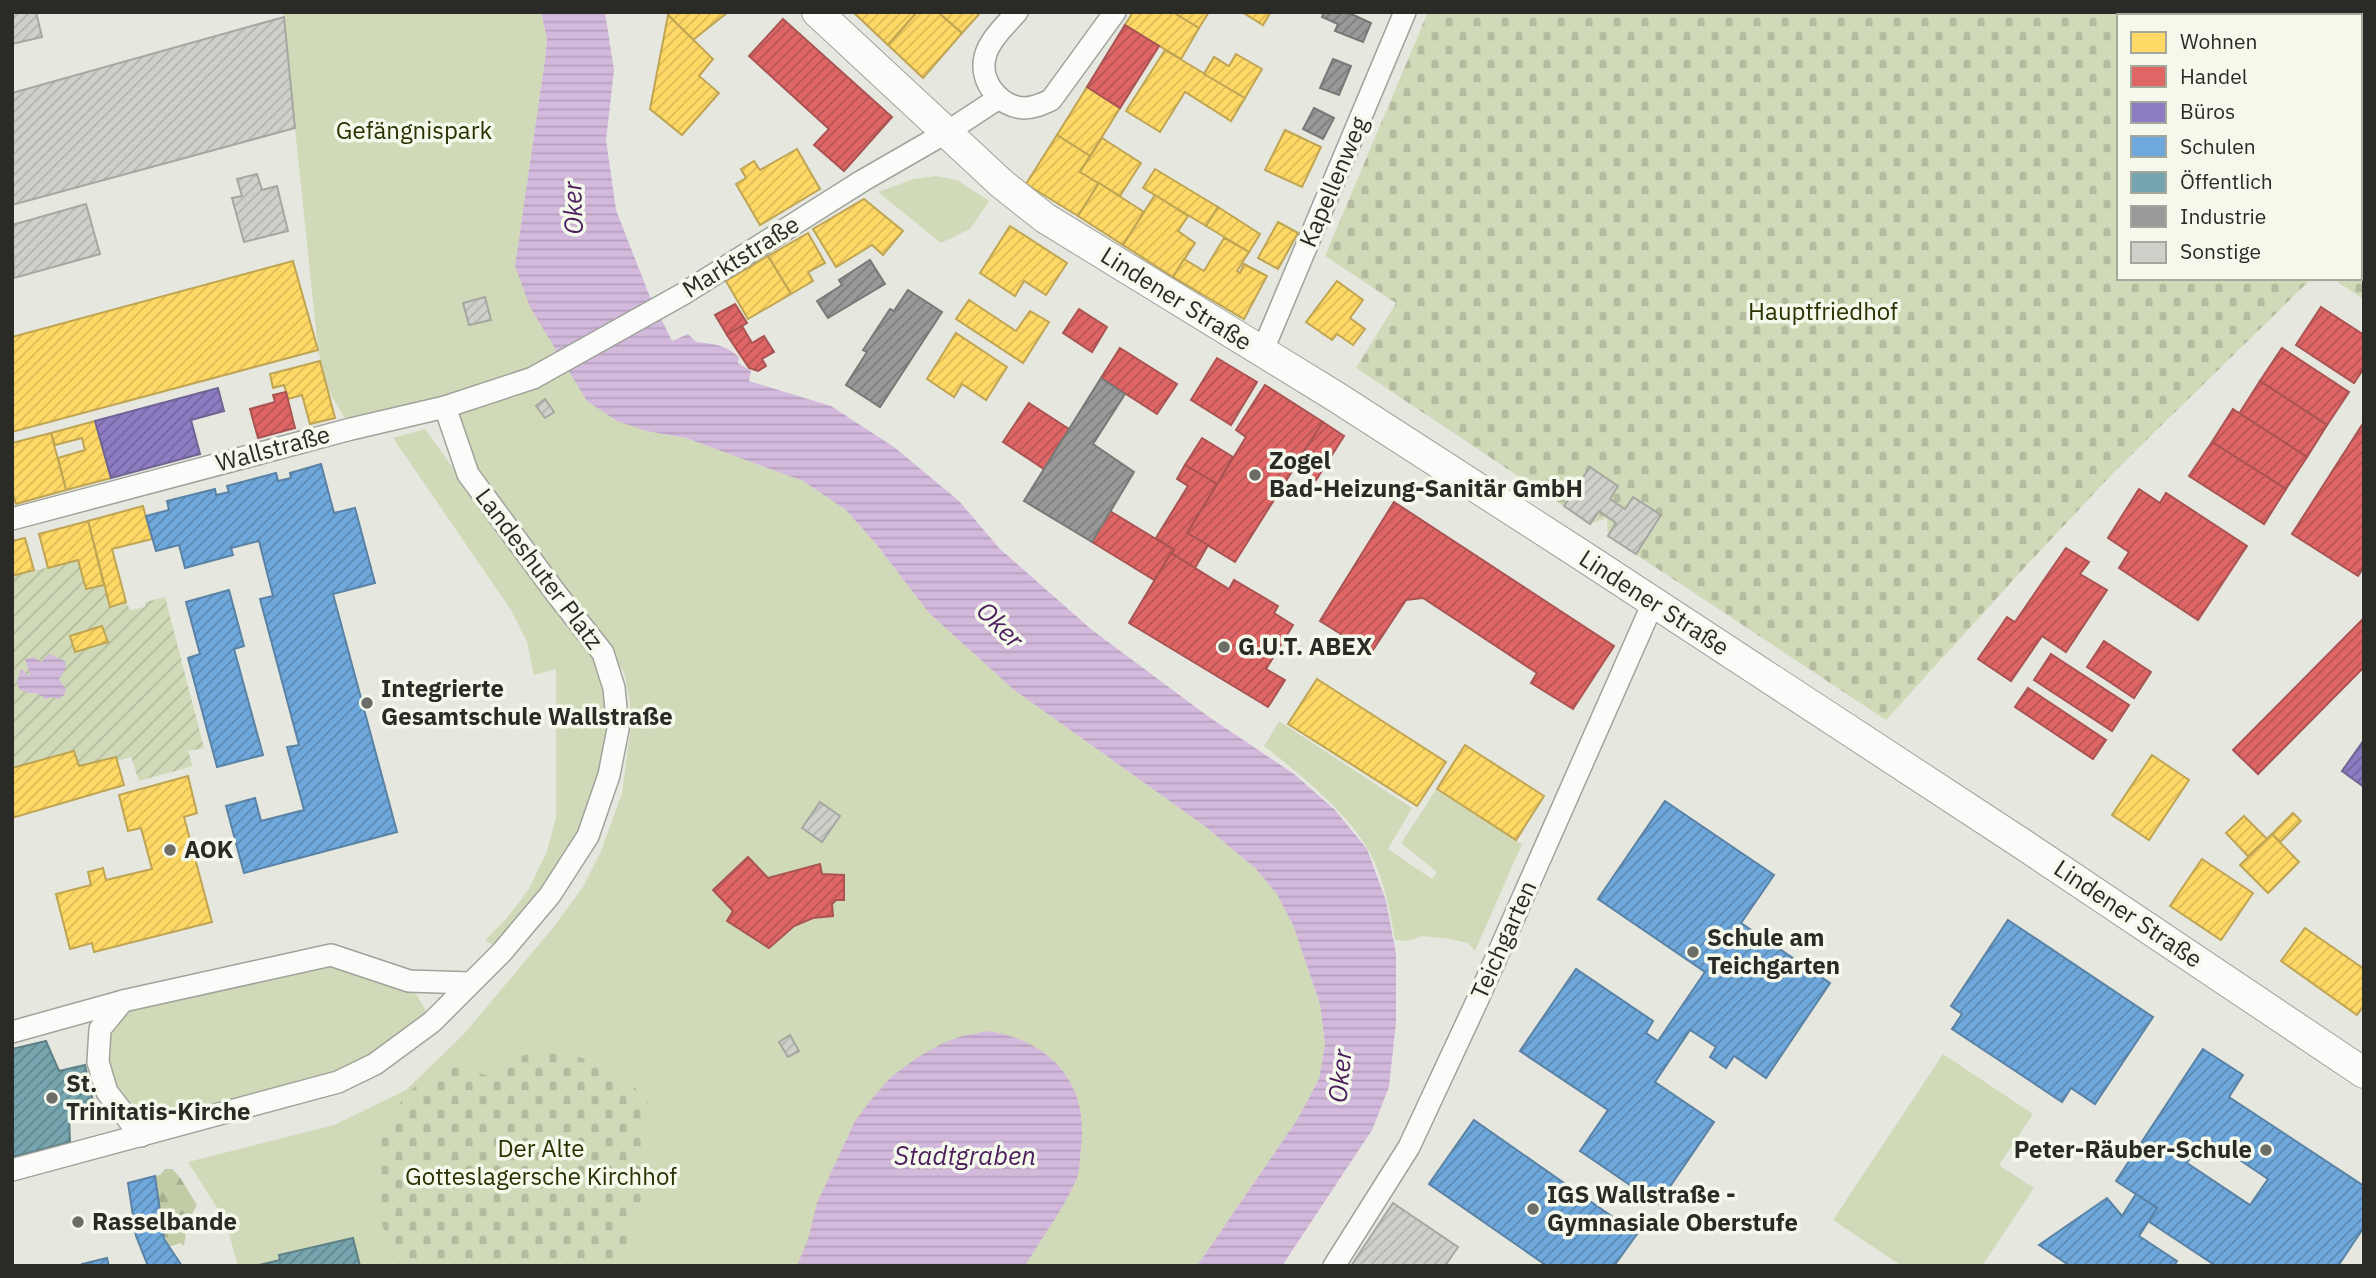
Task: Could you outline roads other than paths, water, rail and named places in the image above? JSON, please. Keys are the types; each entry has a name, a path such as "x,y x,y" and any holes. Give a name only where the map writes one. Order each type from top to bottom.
{"main road":[{"name":"Lindener Straße","path":"817,12 1002,184 1045,218 1371,420 2040,855 2364,1073"}],"street":[{"path":"1017,12 989,46 984,60 984,73 991,89 999,98 1013,106 1025,108 1051,100 1115,12"},
{"name":"Kapellenweg","path":"1262,352 1405,12"},
{"name":"Marktstraße","path":"533,378 683,295 999,98"},
{"name":"Wallstraße","path":"12,519 337,432 444,407 533,378"},
{"name":"Landeshuter Platz","path":"12,1170 338,1082 375,1064 432,1022 502,952 550,895 588,836 609,775 618,729 614,688 603,653 468,474 444,407"},
{"name":"Teichgarten","path":"1334,1266 1409,1147 1478,999 1653,603"},
{"path":"12,1032 123,1001 331,955 409,981 469,983"},
{"path":"123,1001 100,1029 99,1062 107,1093 141,1136"}],"water":[{"name":"Oker","path":"541,12 605,12 614,70 606,140 616,210 648,292 672,341 688,334 696,342 724,348 739,357 738,363 751,371 749,381 831,406 894,447 959,501 1000,549 1092,630 1209,717 1294,774 1335,810 1367,849 1386,901 1396,954 1396,1022 1389,1087 1372,1130 1282,1266 1197,1266 1297,1120 1319,1079 1325,1044 1320,1004 1293,925 1277,894 1255,868 1206,827 1013,689 929,613 846,510 803,481 686,438 646,431 617,421 587,401 530,307 515,266 545,60 547,39"},
{"path":"49,654 65,661 66,668 59,679 66,690 64,695 58,699 46,699 37,693 19,689 17,680 20,670 28,676 30,674 25,659 34,657 41,662"},
{"name":"Stadtgraben","path":"989,1031 1011,1036 1047,1055 1061,1069 1079,1103 1082,1123 1077,1178 1025,1266 797,1266 808,1239 817,1203 855,1121 870,1101 891,1077 915,1059 962,1036"}],"place":[{"name":"Zogel Bad-Heizung-Sanitär GmbH","path":"1255,475"},
{"name":"G.U.T. ABEX","path":"1224,647"},
{"name":"Integrierte Gesamtschule Wallstraße","path":"367,703"},
{"name":"AOK","path":"170,850"},
{"name":"Schule am Teichgarten","path":"1693,952"},
{"name":"St. Trinitatis-Kirche","path":"52,1098"},
{"name":"Peter-Räuber-Schule","path":"2266,1150"},
{"name":"IGS Wallstraße - Gymnasiale Oberstufe","path":"1533,1209"},
{"name":"Rasselbande","path":"78,1222"}],"park label":[{"name":"Gefängnispark","path":"414,131"},
{"name":"Hauptfriedhof","path":"1823,312"},
{"name":"Der Alte Gotteslagersche Kirchhof","path":"541,1163"}]}
